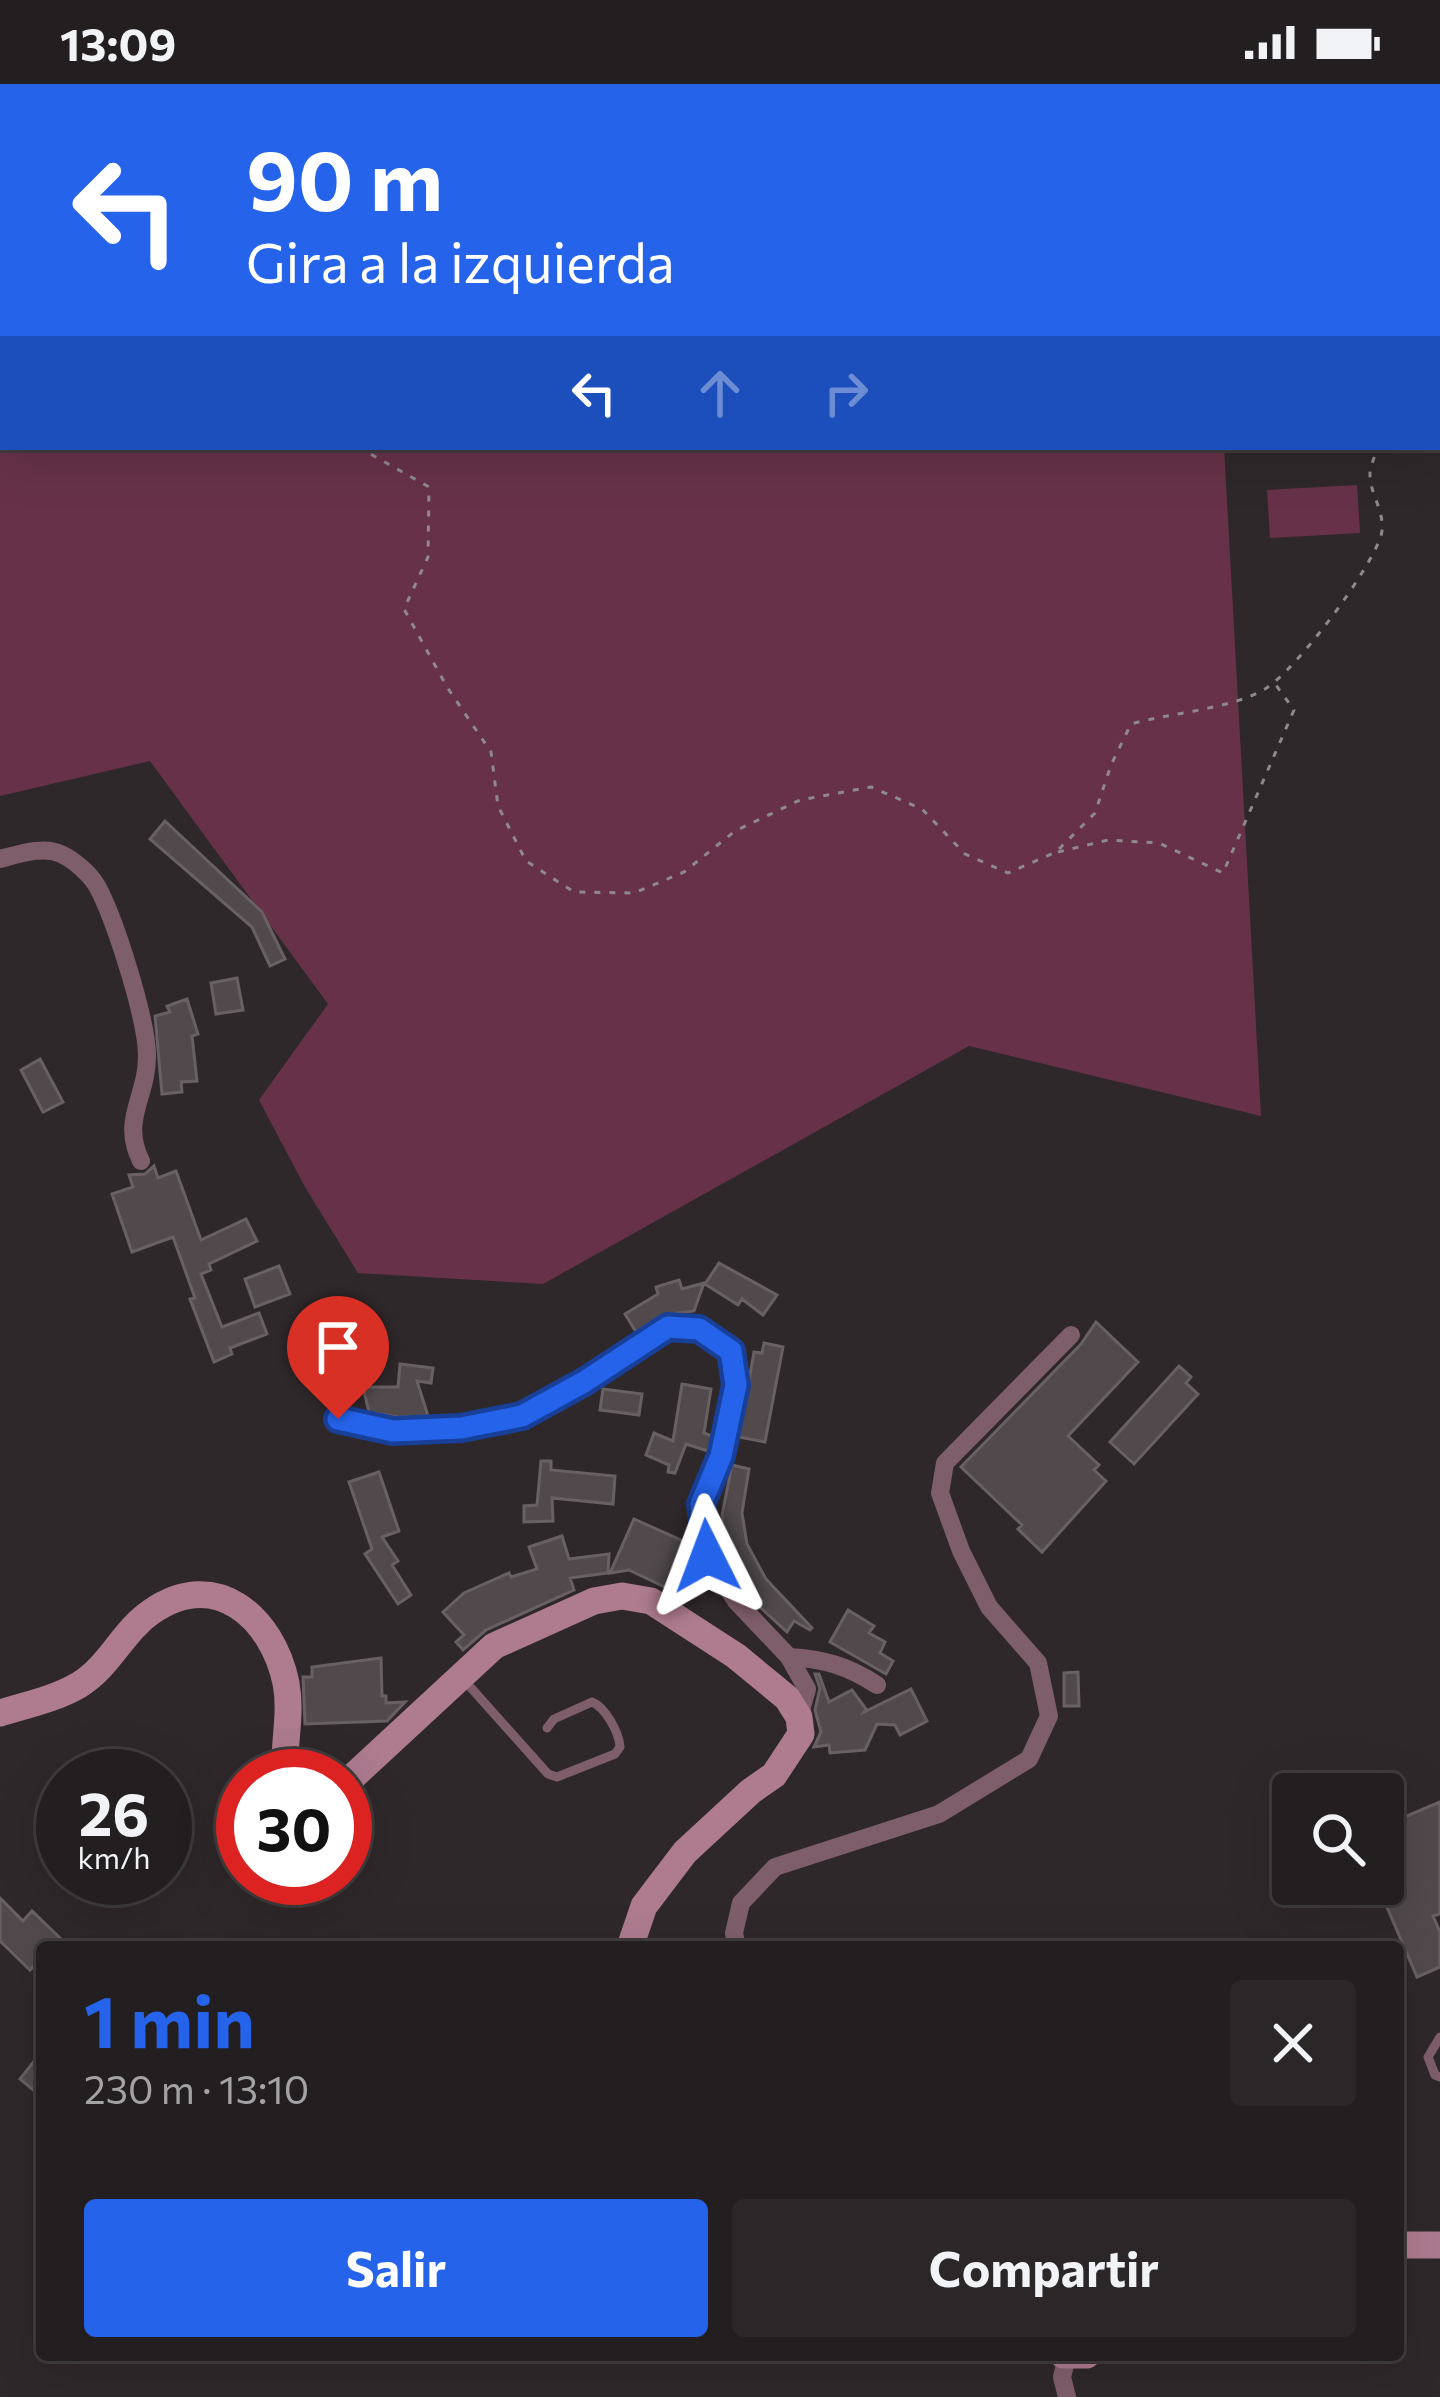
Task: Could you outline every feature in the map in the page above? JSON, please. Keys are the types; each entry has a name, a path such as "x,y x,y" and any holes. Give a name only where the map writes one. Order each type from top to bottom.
{"street":[{"path":"0,859 42,850 61,853 95,882 134,988 146,1038 147,1060 130,1139 141,1161"},
{"path":"338,1419 393,1431 461,1428 522,1416 668,1327 699,1329 731,1351 736,1385 721,1456 701,1504 707,1556 736,1601 789,1657 806,1689 799,1717 801,1734 775,1775 685,1852 644,1906 632,1941"},
{"path":"736,1941 741,1903 775,1867 939,1814 1029,1759 1049,1716 1038,1663 989,1607 961,1551 940,1493 945,1463 1071,1335"},
{"path":"0,1713 52,1698 80,1684 100,1670 153,1610 173,1600 205,1595 232,1601 257,1618 277,1653 287,1687 286,1749"},
{"path":"372,1759 494,1646 594,1600 622,1596 651,1601 736,1656 787,1698 799,1717"},
{"path":"789,1657 837,1664 877,1685"},
{"path":"1404,2245 1440,2245"},
{"path":"1067,2397 1062,2377 1070,2361"}],"lane":[{"path":"460,1676 556,1778 615,1754 620,1747 620,1738 592,1702 554,1719 547,1728"},
{"path":"1440,2037 1428,2056 1440,2077"}],"path":[{"path":"363,450 429,488 428,556 404,609 447,687 491,752 498,806 526,861 574,892 634,892 684,872 735,831 800,800 871,788 922,809 965,854 1008,873 1056,852 1108,840 1159,843 1223,873 1294,710 1273,680"},
{"path":"1056,852 1095,813 1131,724 1228,702 1266,688 1318,633 1357,583 1382,532 1369,474 1377,450"}],"shaded area":[{"path":"0,450 1224,450 1261,1116 969,1046 543,1284 358,1273 259,1100 328,1004 150,761 0,796"},
{"path":"1357,485 1360,533 1270,538 1267,490"}],"building":[{"path":"165,821 262,912 285,959 270,966 252,927 150,839"},
{"path":"237,978 243,1010 216,1014 211,983"},
{"path":"187,999 198,1034 192,1036 197,1081 181,1082 182,1092 162,1094 155,1016"},
{"path":"40,1059 63,1102 43,1112 21,1070"},
{"path":"154,1166 158,1178 176,1171 201,1240 246,1219 257,1241 209,1264 211,1270 201,1274 222,1327 259,1313 267,1334 230,1348 232,1354 214,1362 173,1237 132,1252 112,1194 133,1187 129,1175 145,1174"},
{"path":"719,1263 777,1295 763,1315 742,1299 738,1305 705,1284"},
{"path":"279,1266 290,1294 255,1307 245,1279"},
{"path":"679,1280 682,1289 704,1283 694,1311 662,1315 636,1332 625,1314 658,1294 656,1287"},
{"path":"1096,1322 1138,1362 1068,1436 1099,1465 1094,1470 1106,1481 1042,1552 1018,1529 1022,1525 961,1467 1081,1344"},
{"path":"764,1343 783,1347 765,1442 739,1437 754,1352 762,1353"},
{"path":"400,1364 433,1368 431,1383 417,1381 428,1416 369,1412 363,1387 398,1387"},
{"path":"1179,1366 1191,1377 1186,1383 1198,1394 1134,1464 1110,1442"},
{"path":"682,1384 711,1389 704,1433 712,1436 708,1451 686,1444 675,1473 668,1472 669,1465 646,1455 654,1433 673,1441"},
{"path":"603,1389 642,1394 639,1415 600,1410"},
{"path":"541,1461 551,1461 551,1470 615,1476 613,1504 552,1498 553,1521 524,1522 524,1506 537,1505"},
{"path":"732,1465 749,1469 742,1513 747,1544 766,1579 810,1630 794,1621 787,1632 761,1608 724,1548 722,1515"},
{"path":"379,1472 399,1531 382,1537 411,1595 398,1604 365,1554 372,1549 349,1482"},
{"path":"634,1519 692,1545 671,1590 629,1570 610,1573"},
{"path":"562,1536 569,1559 609,1554 608,1573 570,1578 574,1590 486,1630 463,1650 456,1642 464,1635 443,1612 464,1593 509,1573 511,1577 537,1569 529,1547"},
{"path":"848,1610 874,1626 869,1633 885,1642 880,1653 893,1661 886,1674 830,1642"},
{"path":"381,1658 382,1696 386,1703 405,1702 387,1721 305,1724 303,1677 312,1677 312,1667"},
{"path":"1078,1672 1079,1706 1064,1706 1064,1673"},
{"path":"815,1674 829,1702 852,1690 864,1712 911,1689 927,1721 900,1735 895,1725 877,1724 865,1750 830,1753 829,1745 814,1747 821,1732 815,1710 820,1688"},
{"path":"1440,1802 1440,1914 1433,1916 1440,1932 1440,1967 1417,1977 1386,1905 1404,1905 1404,1817"},
{"path":"0,1898 23,1921 32,1911 60,1938 36,1941 36,1964 30,1970 0,1941"},
{"path":"36,2059 36,2092 20,2079"}],"route":[{"path":"338,1419 393,1431 461,1428 522,1416 668,1327 699,1329 731,1351 736,1385 721,1456 701,1504 707,1556"}]}
